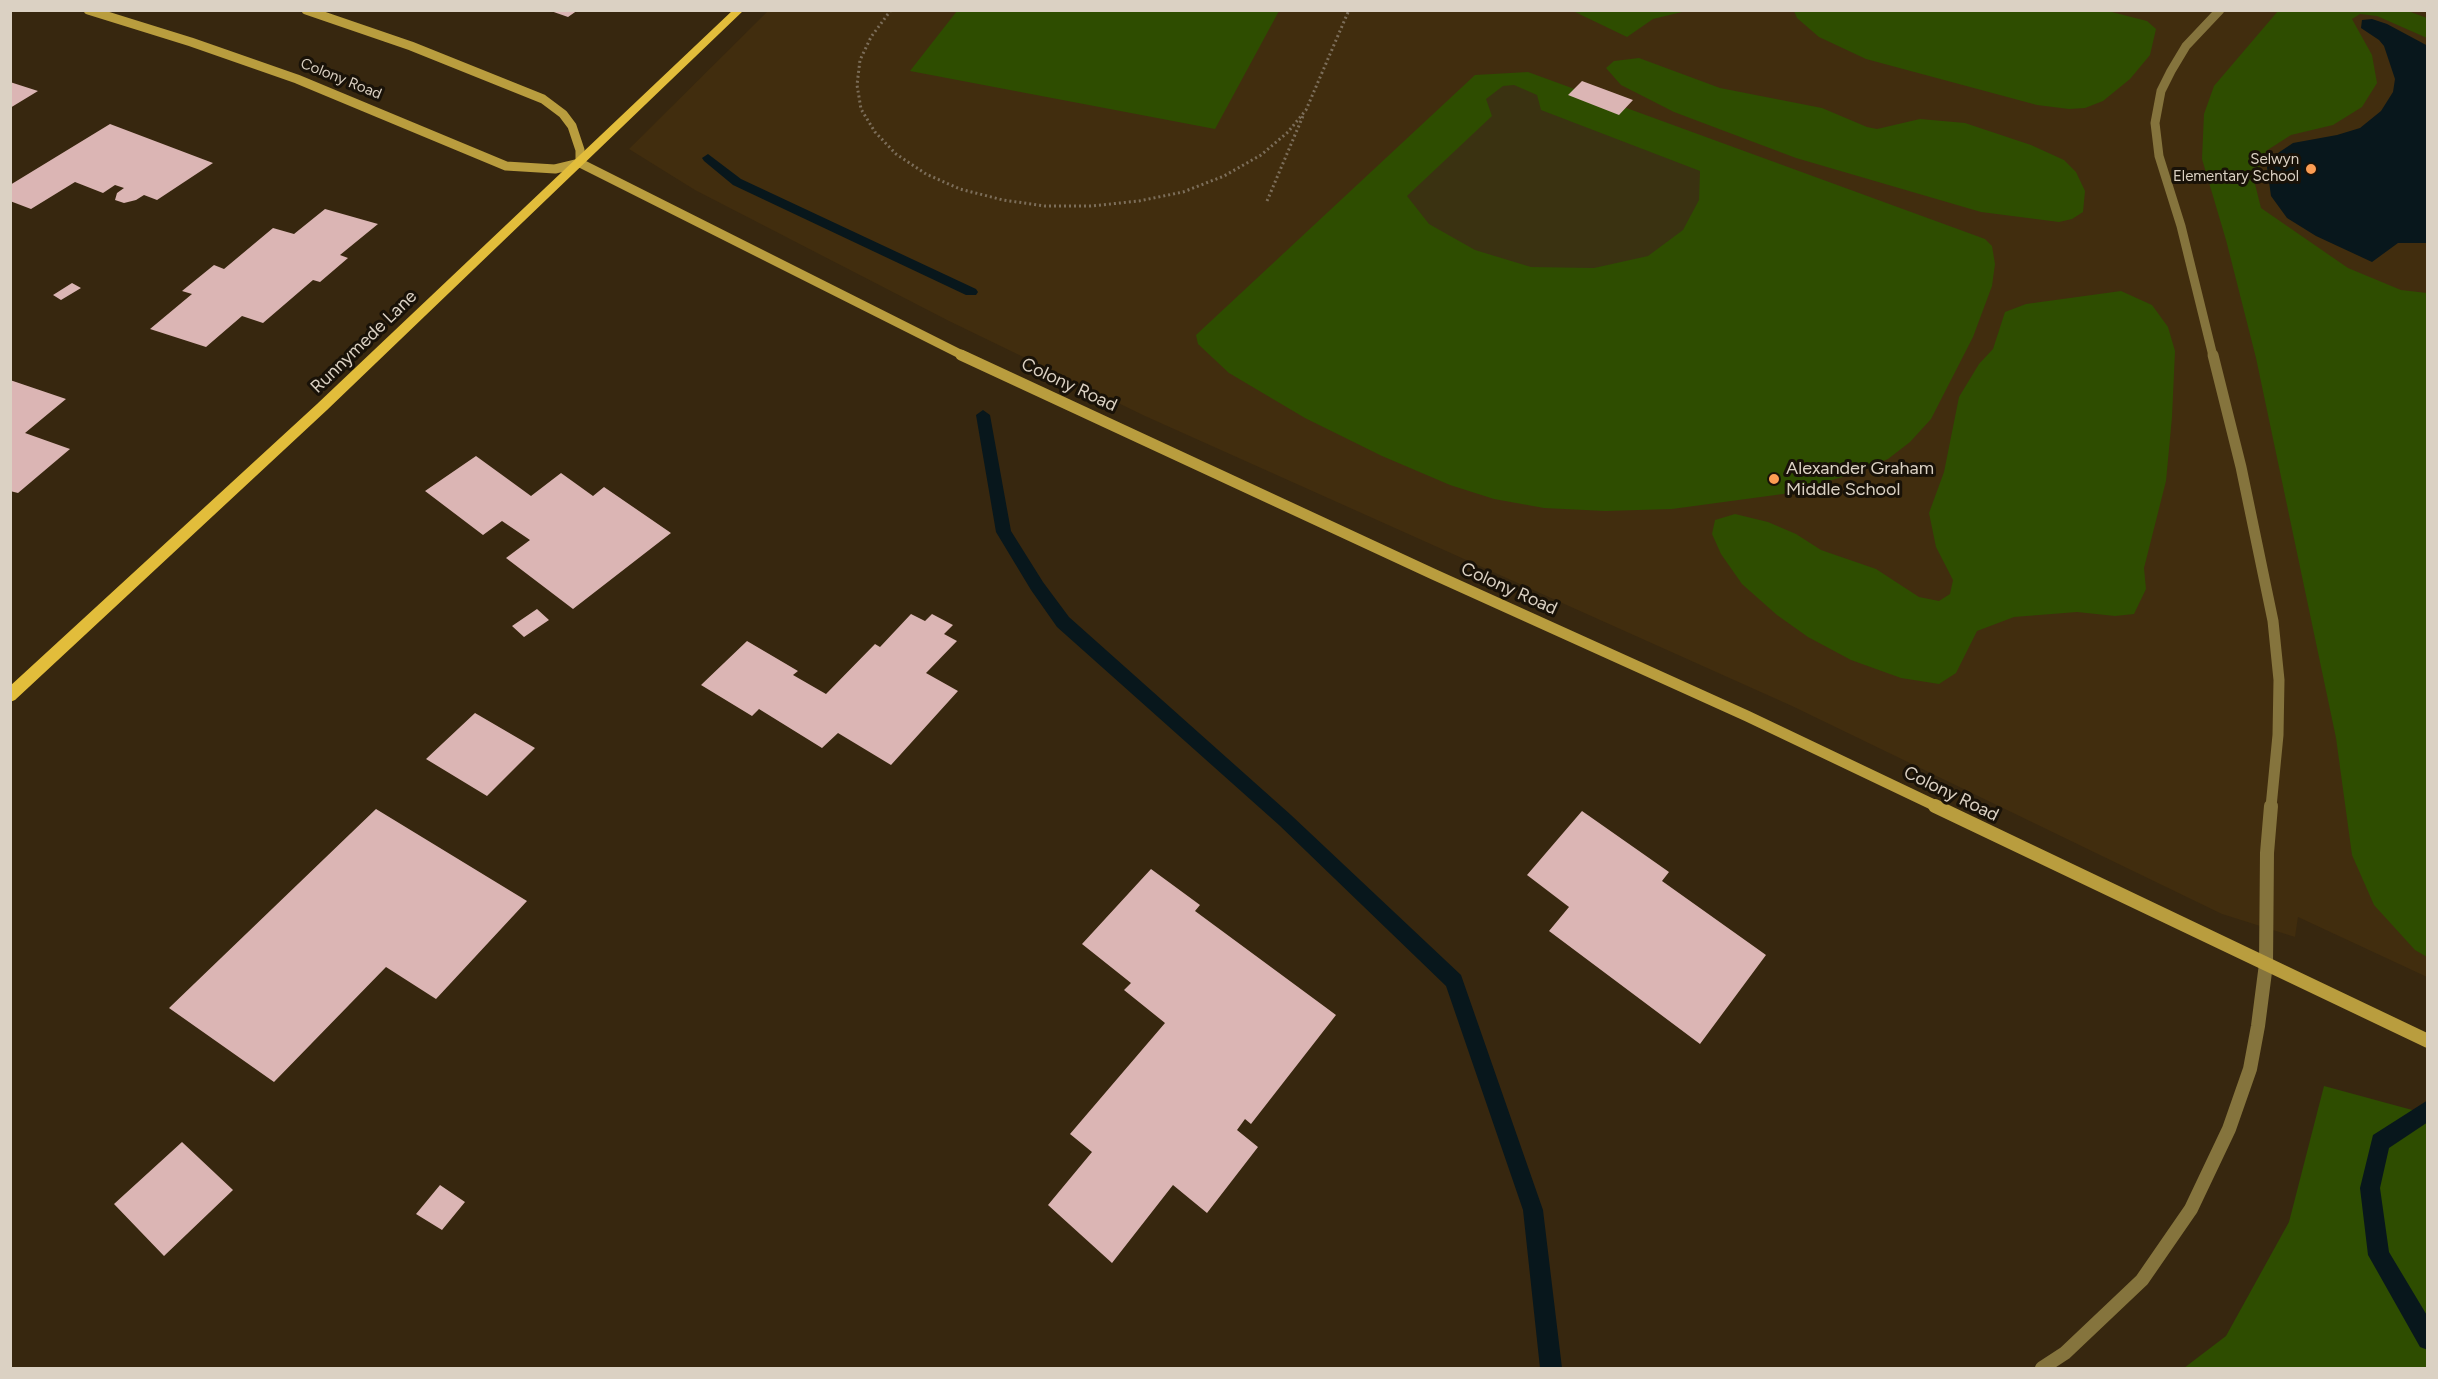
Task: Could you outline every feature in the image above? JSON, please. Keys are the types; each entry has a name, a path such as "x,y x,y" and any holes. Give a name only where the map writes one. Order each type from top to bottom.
{"main road":[{"name":"Runnymede Lane","path":"10,696 580,164 739,10"}],"street":[{"name":"Colony Road","path":"88,10 191,42 297,79 506,166 555,170 580,164 968,358 1423,570 1747,716 2427,1041"},
{"path":"306,10 411,46 543,99 563,114 572,126 580,150 580,164"},
{"path":"2042,1368 2065,1353 2142,1280 2191,1209 2229,1129 2250,1069 2258,1026 2266,964 2267,853 2278,735 2279,680 2272,621 2241,467 2181,226 2159,156 2155,123 2161,91 2171,71 2186,46 2220,10"}],"path":[{"path":"891,10 871,37 860,60 857,85 861,109 875,132 896,154 926,174 960,189 1003,200 1045,206 1090,206 1139,201 1183,192 1224,176 1261,155 1288,132 1306,110"},
{"path":"1267,201 1349,10"}],"shaded area":[{"name":"Alexander Graham Middle School","path":"768,11 2427,11 2427,977 2298,917 2295,937 2222,914 1792,706 1145,416 949,321 695,190 629,149"},
{"path":"2372,19 2387,24 2428,46 2427,243 2398,243 2372,262 2316,236 2287,218 2271,196 2267,167 2272,157 2293,143 2337,135 2360,128 2381,111 2393,92 2395,79 2384,46 2361,28 2362,20"}],"green space":[{"path":"2104,10 2147,21 2156,29 2150,55 2130,79 2103,101 2085,108 2069,109 2037,105 1866,59 1819,37 1797,18 1794,11"},
{"path":"957,11 1279,11 1215,129 910,71"},
{"path":"1573,11 1686,11 1653,19 1627,37"},
{"path":"2278,11 2408,11 2427,18 2427,38 2377,16 2360,14 2352,19 2372,55 2377,83 2362,107 2333,125 2291,135 2266,151 2254,180 2261,208 2348,268 2401,290 2427,293 2427,957 2415,950 2374,905 2352,855 2336,738 2256,358 2226,240 2202,159 2204,114 2214,86"},
{"path":"1639,58 1720,88 1822,108 1867,127 1877,129 1920,119 1965,123 2031,145 2064,160 2076,172 2085,191 2083,212 2072,219 2059,222 1981,212 1796,158 1674,112 1621,85 1606,68 1614,61"},
{"path":"1528,72 1985,239 1992,246 1995,264 1992,286 1973,337 1931,419 1910,442 1888,459 1846,476 1783,494 1672,509 1605,511 1544,508 1494,499 1450,485 1382,456 1305,418 1229,373 1198,344 1196,335 1475,75"},
{"path":"2121,291 2152,305 2168,327 2175,351 2166,481 2144,568 2146,589 2134,614 2115,616 2077,612 2014,617 1977,631 1956,673 1939,684 1901,678 1851,660 1808,637 1777,615 1742,584 1721,554 1712,534 1715,520 1735,514 1768,522 1796,534 1821,550 1876,569 1919,597 1939,601 1950,594 1953,580 1936,547 1929,513 1944,472 1959,397 1979,364 1993,349 2005,312 2026,304"},
{"path":"2324,1086 2427,1114 2427,1368 2184,1368 2226,1336 2289,1222"}],"sand":[{"path":"1514,85 1537,95 1541,110 1700,171 1699,200 1683,230 1648,256 1594,268 1531,267 1475,250 1429,224 1407,196 1492,116 1486,99 1503,86"}],"building":[{"path":"548,10 578,10 568,17"},
{"path":"1582,81 1633,100 1619,115 1568,95"},
{"path":"10,82 38,91 10,108"},
{"path":"110,124 213,163 157,200 144,195 124,203 115,200 117,193 124,188 115,185 103,193 75,182 31,209 10,201 10,185"},
{"path":"325,209 378,224 340,255 348,258 320,282 313,280 263,323 242,316 206,347 150,329 192,294 182,291 214,265 224,269 273,228 294,234"},
{"path":"72,283 81,288 61,300 53,295"},
{"path":"10,380 66,399 25,433 70,449 18,493 10,491"},
{"path":"476,456 531,496 561,473 593,496 604,487 671,533 573,609 506,558 530,540 502,521 483,535 425,491"},
{"path":"537,609 549,620 524,637 512,626"},
{"path":"911,614 925,621 932,614 953,625 944,634 957,641 926,673 958,691 891,765 838,733 822,748 759,709 752,716 701,685 747,641 798,671 793,675 826,694 875,644 880,647"},
{"path":"475,713 535,748 487,796 426,759"},
{"path":"376,809 527,901 436,999 386,967 274,1082 169,1008"},
{"path":"1582,811 1669,872 1662,881 1766,955 1700,1044 1549,931 1569,907 1527,875"},
{"path":"1151,869 1200,905 1195,911 1336,1015 1251,1124 1245,1119 1237,1130 1258,1147 1207,1213 1173,1185 1112,1263 1048,1205 1092,1152 1070,1134 1165,1023 1124,990 1131,983 1082,944"},
{"path":"182,1142 233,1190 164,1256 114,1204"},
{"path":"440,1185 465,1202 442,1230 416,1214"}],"waterway":[{"path":"708,158 737,182 971,292"},
{"path":"983,415 1004,532 1037,586 1063,622 1285,820 1454,981 1533,1210 1551,1368"},
{"path":"2428,1110 2380,1142 2370,1188 2379,1255 2428,1339"}],"place":[{"name":"Selwyn Elementary School","path":"2311,169"},
{"name":"Alexander Graham Middle School","path":"1774,479"}]}
